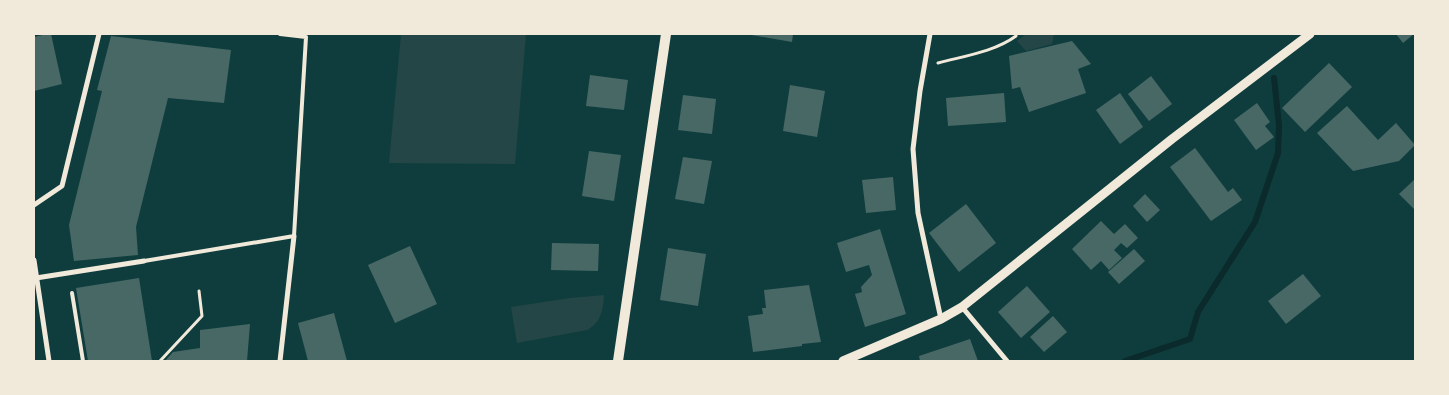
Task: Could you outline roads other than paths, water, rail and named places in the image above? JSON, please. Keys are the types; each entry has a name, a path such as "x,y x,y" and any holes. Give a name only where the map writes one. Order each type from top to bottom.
{"main road":[{"path":"618,361 666,34"}],"street":[{"path":"34,205 62,186 99,34"},
{"path":"930,34 920,91 913,150 918,213 941,319"},
{"path":"842,361 941,319 962,307 1300,37 1310,34"},
{"path":"280,361 294,236"},
{"path":"34,260 49,361"},
{"path":"36,278 144,261"},
{"path":"962,307 1007,361"}],"lane":[{"path":"144,261 294,236 306,37 280,34"},
{"path":"72,293 82,361"}],"waterway":[{"path":"1125,361 1190,339 1198,312 1255,222 1278,153 1279,125 1274,78"}]}
